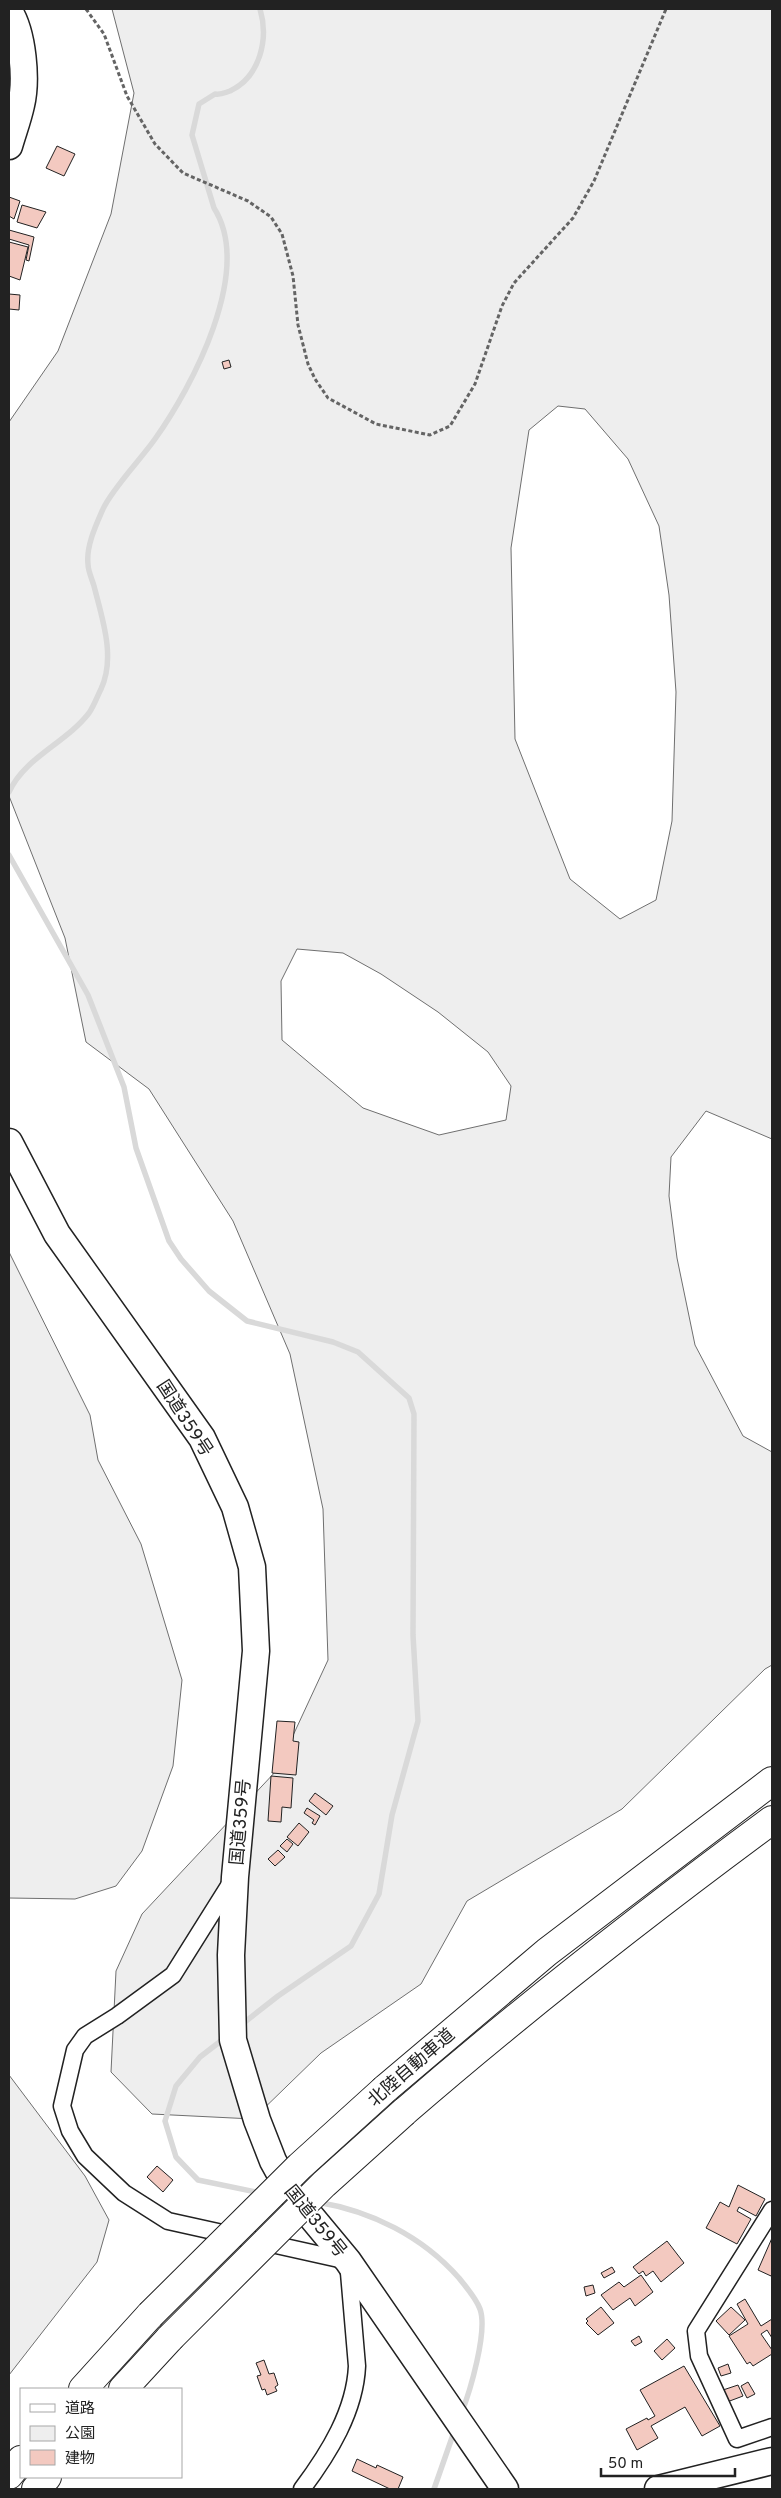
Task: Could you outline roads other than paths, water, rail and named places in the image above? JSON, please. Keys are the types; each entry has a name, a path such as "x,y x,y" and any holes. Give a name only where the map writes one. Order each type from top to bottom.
{"highway":[{"path":"9,11 20,38 22,68 22,104 9,146"},
{"name":"国道359号","path":"9,1142 56,1234 202,1438 235,1507 252,1567 256,1651 235,1877 231,1955 233,2040 257,2120 273,2161 289,2190 348,2261 501,2483"},
{"name":"北陸自動車道","path":"84,2388 150,2316 300,2166 386,2089 554,1946 772,1781"},
{"name":"北陸自動車道","path":"124,2388 170,2338 324,2184 404,2112 566,1976 772,1820"},
{"path":"9,2475 20,2461"},
{"path":"658,2489 772,2461"},
{"path":"36,2489 46,2478"}],"street":[{"path":"235,1877 173,1975 117,2016 85,2036 75,2050 62,2106 70,2131 85,2156 124,2194 168,2221 348,2261 358,2366 357,2381 338,2434 302,2489"},
{"path":"772,2210 696,2331 699,2356 736,2439 772,2426"}],"waterway":[{"path":"9,792 25,769 80,724 94,704 105,677 107,664 106,638 101,611 88,567 90,543 107,501 170,417 200,360 213,328 223,295 227,263 224,234 214,208 192,135 199,104 215,94 230,91 240,85 255,67 260,56 262,44 263,21 260,9"},
{"path":"9,855 88,995 124,1087 136,1148 169,1241 181,1259 209,1291 247,1321 333,1342 358,1352 409,1398 414,1414 413,1635 418,1721 392,1815 379,1894 351,1946 278,1996 241,2025"},
{"path":"226,2037 200,2057 176,2086 165,2121 176,2157 198,2180 261,2193"},
{"path":"317,2202 337,2206 376,2219 412,2238 444,2263 459,2278 473,2297 480,2309 482,2332 477,2362 461,2414"},
{"path":"434,2489 455,2429"}]}
